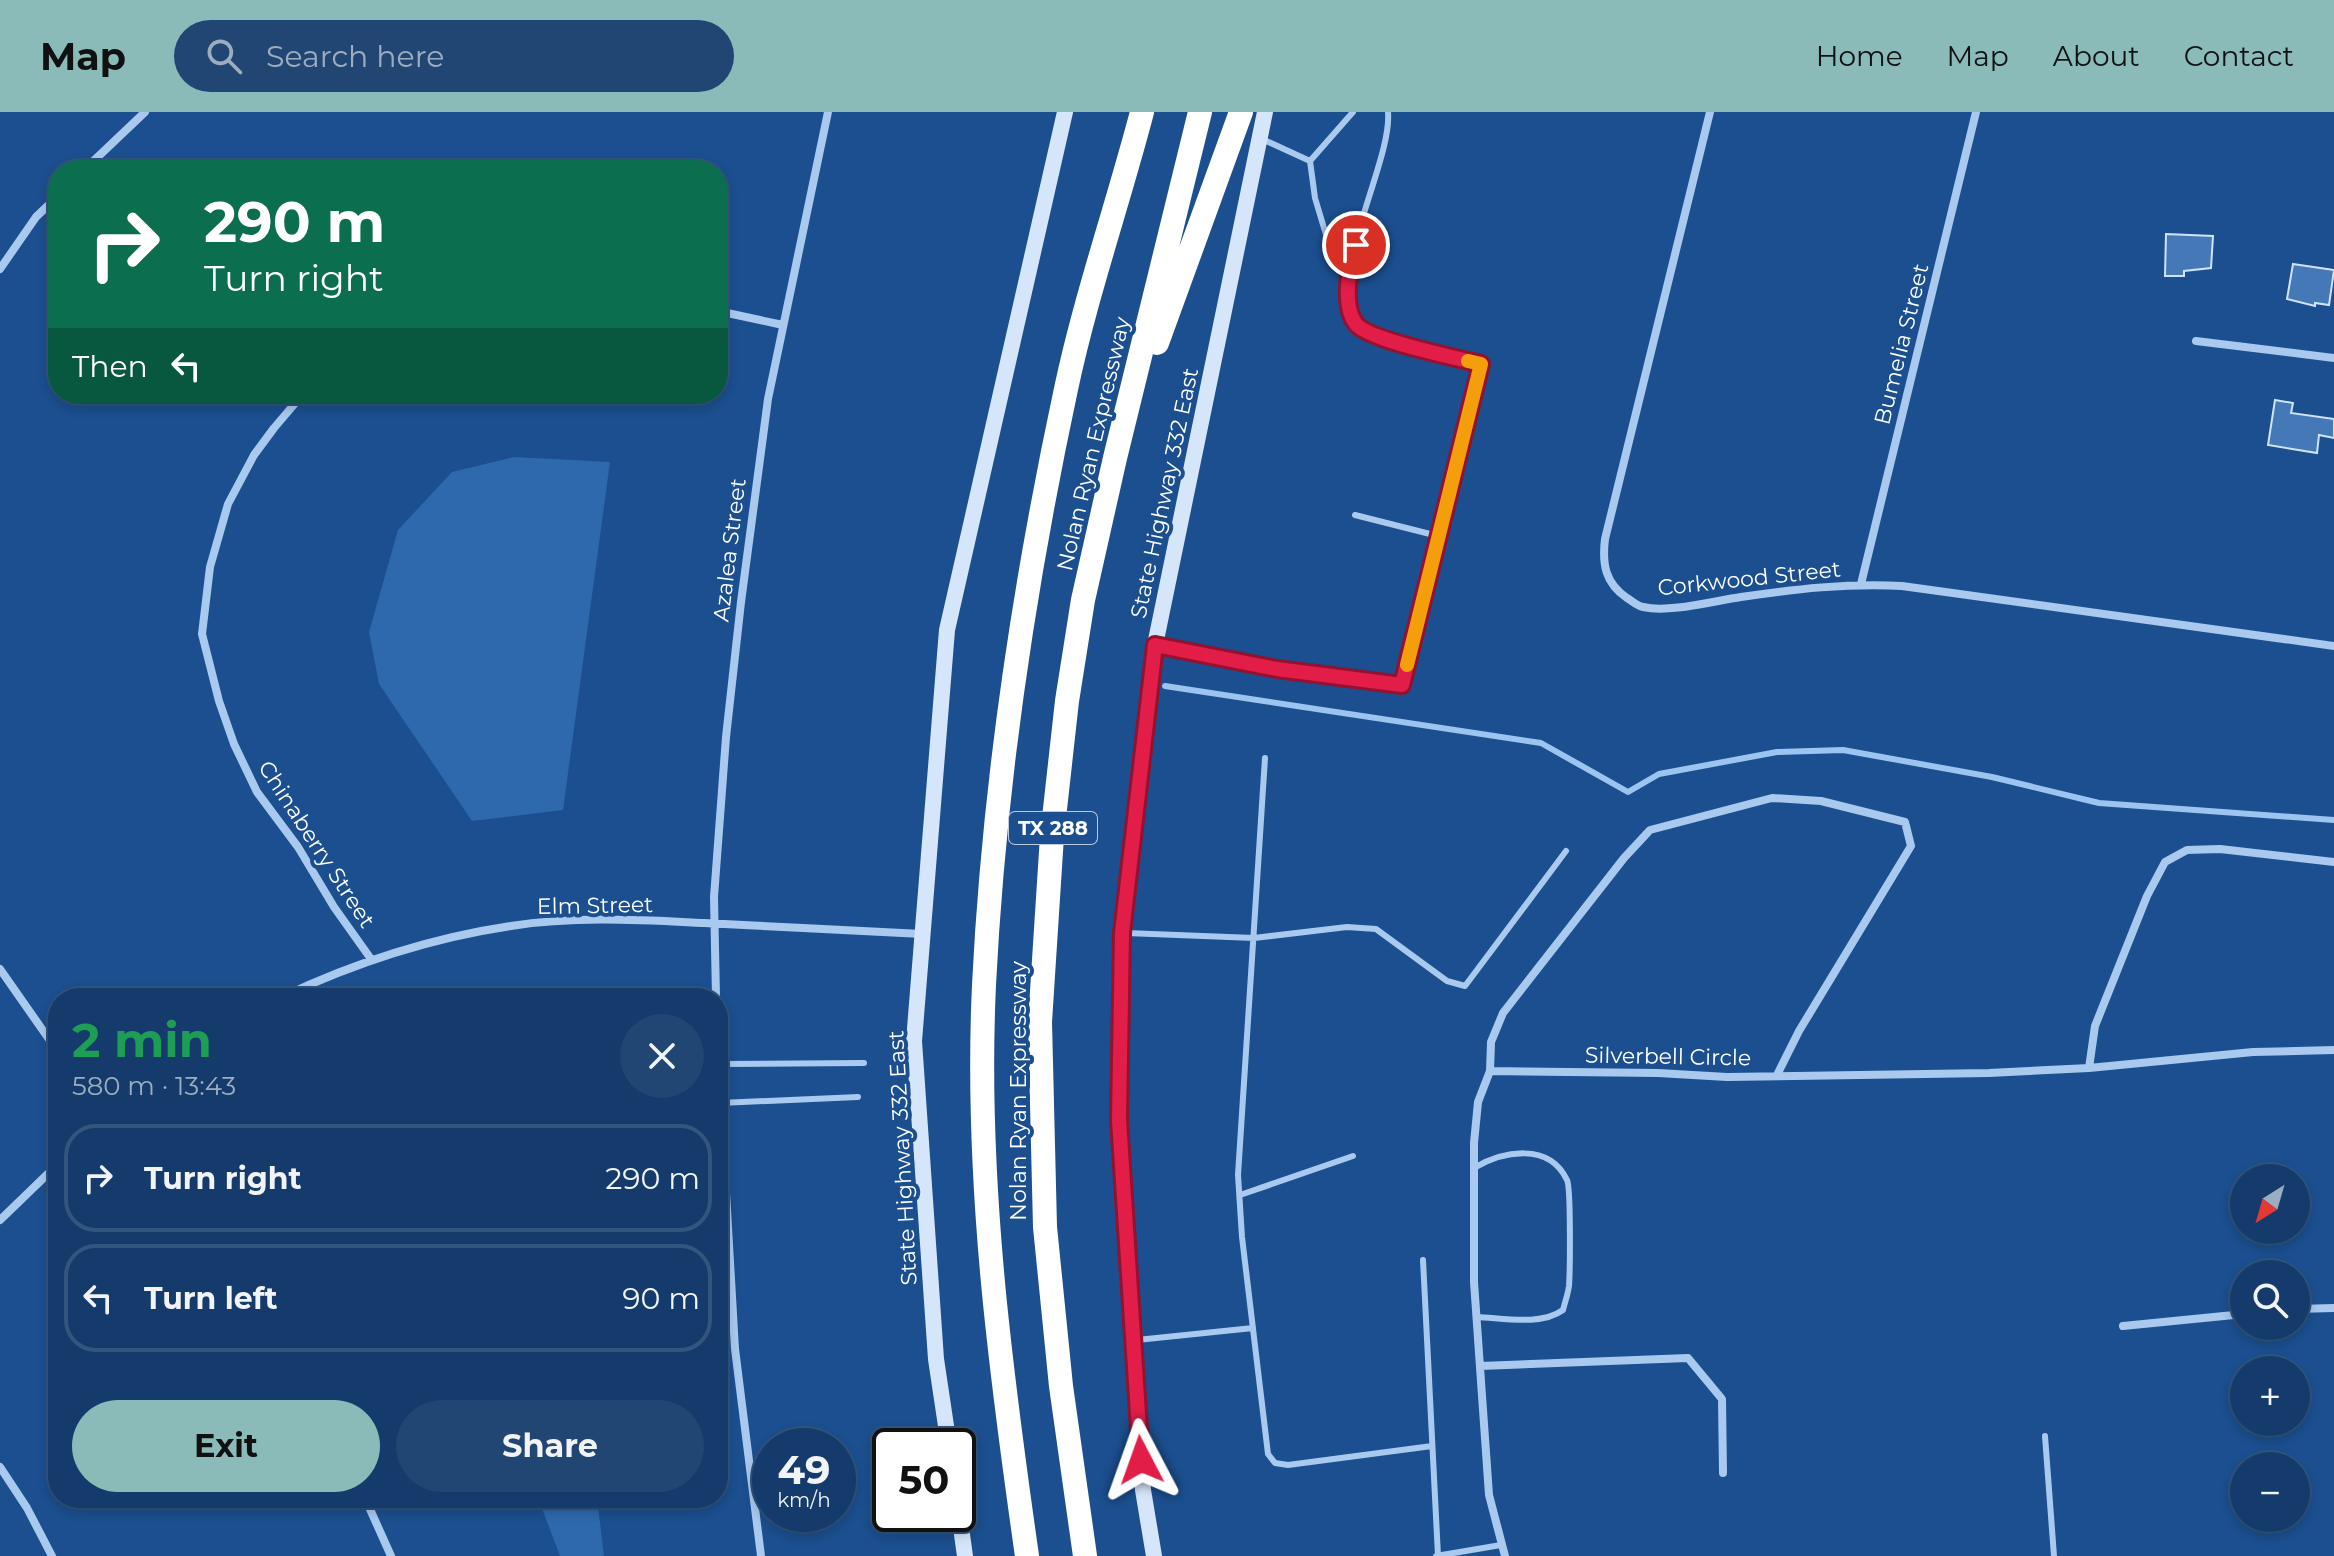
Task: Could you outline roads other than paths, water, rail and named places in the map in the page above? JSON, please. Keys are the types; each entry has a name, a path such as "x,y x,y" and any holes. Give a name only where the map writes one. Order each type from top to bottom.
{"highway":[{"name":"Nolan Ryan Expressway","path":"1027,1556 994,1300 985,1174 984,985 996,830 1011,694 1027,591 1067,385 1142,112"},
{"name":"Nolan Ryan Expressway","path":"1085,1556 1061,1386 1045,1227 1040,1022 1052,836 1067,701 1083,600 1200,112"},
{"path":"1115,458 1241,112"}],"main road":[{"name":"State Highway 332 East","path":"946,1428 936,1359 914,1041 947,630 1065,112"},
{"name":"State Highway 332 East","path":"1154,1556 1143,1490 1119,1120 1122,933 1155,645 1265,112"},
{"path":"962,1532 965,1556"}],"street":[{"path":"95,160 145,112"},
{"name":"Azalea Street","path":"716,988 714,924 726,737 741,602 768,399 828,112"},
{"name":"Corkwood Street","path":"1710,112 1605,539 1603,557 1606,577 1622,595 1641,607 1654,607 1861,584 1902,586 2334,646"},
{"name":"Bumelia Street","path":"1861,584 1976,112"},
{"path":"0,269 36,217 48,206"},
{"path":"728,313 783,325"},
{"path":"2196,341 2334,358"},
{"name":"Chinaberry Street","path":"295,404 254,455 228,504 210,567 202,634 219,701 234,744 257,792 298,847 334,907 371,959"},
{"path":"1505,1556 1489,1495 1477,1317 1474,1168 1478,1102 1490,1071 1491,1042 1503,1013 1624,858 1650,830 1772,798 1821,801 1905,822 1911,846 1799,1031 1777,1075"},
{"path":"2089,1068 2095,1026 2147,896 2165,862 2187,850 2220,849 2334,862"},
{"name":"Elm Street","path":"303,988 371,959 446,938 513,926 584,920 923,934"},
{"path":"0,969 48,1038"},
{"name":"Silverbell Circle","path":"1490,1071 1727,1077 1989,1073 2089,1068 2253,1052 2334,1050"},
{"path":"0,1220 48,1174"},
{"path":"728,1234 735,1349 761,1556"},
{"path":"2310,1309 2334,1308"},
{"path":"2123,1326 2230,1315"},
{"path":"1480,1366 1688,1358 1722,1399 1723,1473"},
{"path":"0,1467 27,1508 52,1556"},
{"path":"369,1508 391,1556"}],"lane":[{"path":"1348,272 1327,238 1315,198 1310,161 1353,112"},
{"path":"1155,645 1277,669 1402,685 1481,364 1372,335 1356,324 1349,304 1348,272 1388,137 1388,112"},
{"path":"1259,138 1310,161"},
{"path":"1355,515 1438,536"},
{"path":"1265,758 1238,1175 1268,1454 1275,1463 1288,1465 1432,1446"},
{"path":"1122,933 1254,938 1347,927 1376,929 1447,981 1465,986 1566,851"},
{"path":"728,1064 864,1063"},
{"path":"728,1103 858,1097"},
{"path":"1474,1168 1492,1158 1517,1151 1541,1157 1558,1167 1569,1182 1569,1288 1563,1310 1548,1317 1532,1319 1477,1317"},
{"path":"1240,1195 1353,1156"},
{"path":"1423,1260 1437,1556 1501,1545"},
{"path":"1133,1340 1253,1328"},
{"path":"2045,1436 2054,1556"}],"waterway":[{"path":"1165,686 1541,743 1628,792 1659,774 1777,752 1843,750 1992,777 2099,803 2334,820"}]}
